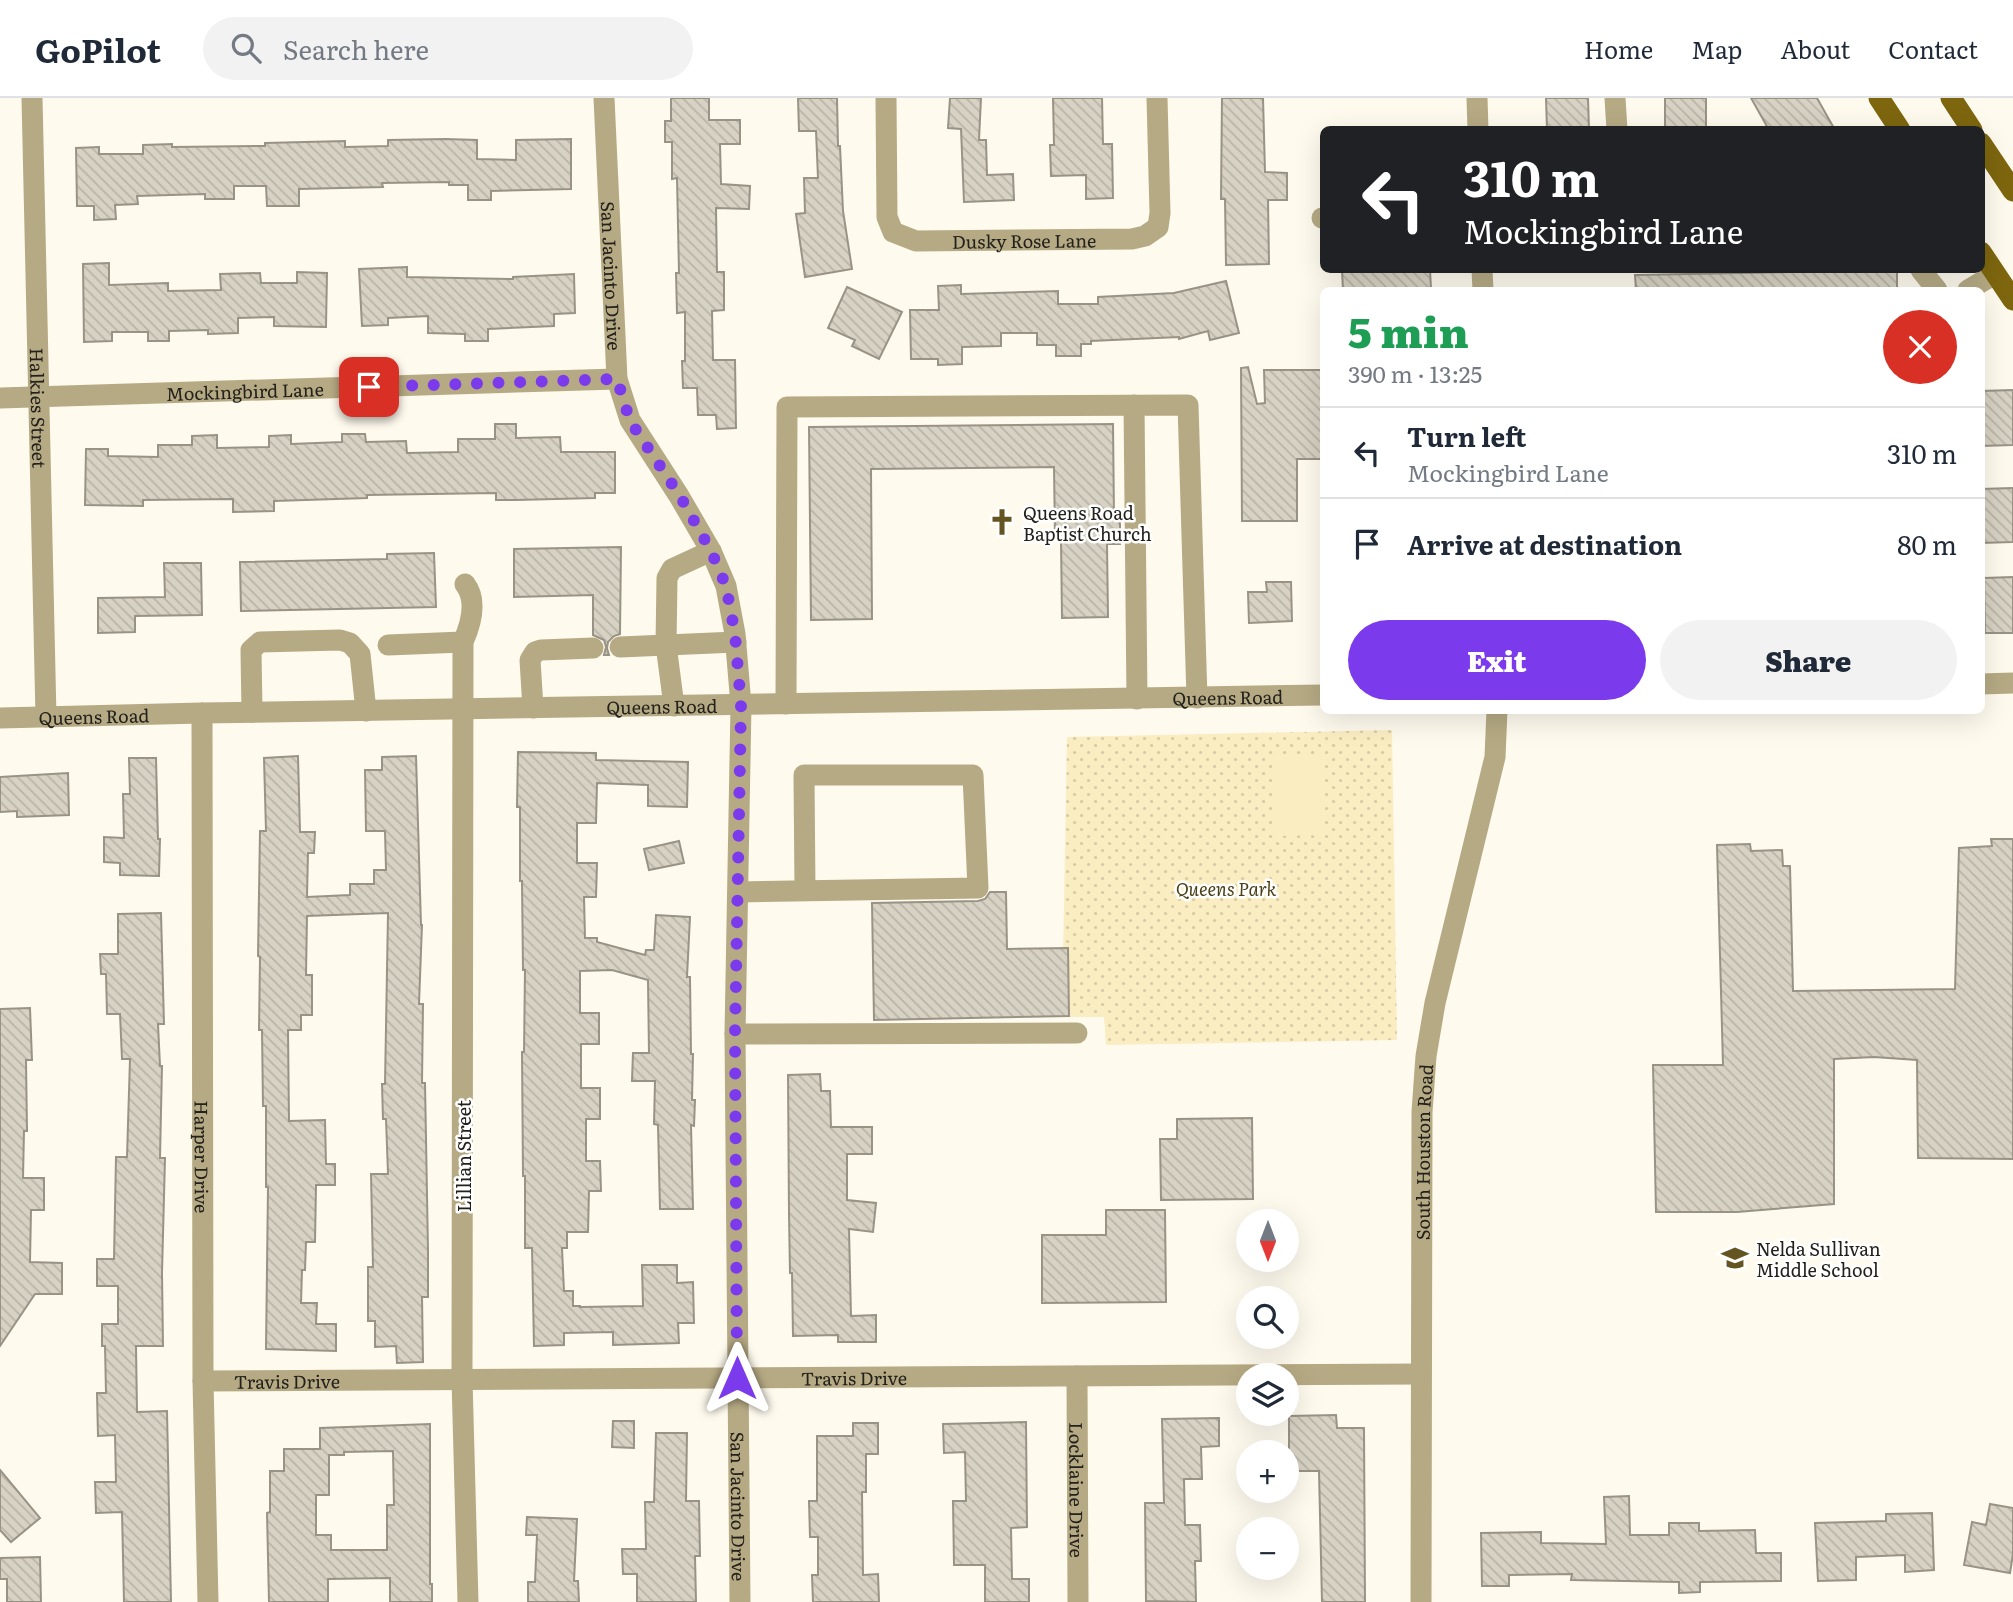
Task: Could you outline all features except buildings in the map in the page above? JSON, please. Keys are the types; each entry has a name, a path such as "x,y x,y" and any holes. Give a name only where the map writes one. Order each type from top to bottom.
{"main road":[{"path":"1879,98 1897,126"},
{"path":"1951,98 1969,126"},
{"path":"1985,149 2013,191"},
{"path":"1985,258 2013,300"},
{"path":"1995,274 2013,262"}],"street":[{"name":"Halkies Street","path":"32,98 46,718"},
{"name":"San Jacinto Drive","path":"604,98 617,379 630,421 680,496 711,551 726,586 736,642 741,705 735,1034 740,1602"},
{"name":"Dusky Rose Lane","path":"886,98 887,217 893,232 916,241 1132,239 1145,236 1158,227 1160,213 1157,98"},
{"path":"1477,98 1478,126"},
{"path":"1615,98 1617,126"},
{"path":"1973,287 1995,274"},
{"name":"Mockingbird Lane","path":"0,398 617,379"},
{"path":"1133,405 1137,699"},
{"path":"786,704 787,407 1188,405 1197,698"},
{"path":"674,706 666,645 667,578 671,569 711,551"},
{"name":"Lillian Street","path":"465,584 470,591 472,620 463,642 463,1379 468,1602"},
{"path":"252,712 251,650 260,642 340,640 350,643 360,654 366,710"},
{"path":"388,645 463,642"},
{"path":"620,647 736,642"},
{"path":"533,708 530,660 535,652 593,648"},
{"path":"1985,684 2013,683"},
{"name":"Queens Road","path":"0,718 1320,695"},
{"name":"Harper Drive","path":"202,713 204,1381 208,1602"},
{"name":"South Houston Road","path":"1421,1602 1422,1112 1426,1056 1434,1003 1495,757 1497,714"},
{"path":"738,892 806,891 978,888 972,775 804,775 806,891"},
{"path":"735,1034 1077,1033"},
{"name":"Travis Drive","path":"204,1381 1420,1374"},
{"name":"Locklaine Drive","path":"1077,1376 1078,1602"}],"green space":[{"name":"Queens Park","path":"1392,730 1397,1040 1106,1045 1104,1017 1062,1017 1067,737"},
{"path":"1321,757 1321,835 1273,836 1272,758"}],"place":[{"name":"Queens Road Baptist Church","path":"1002,522"},
{"name":"Nelda Sullivan Middle School","path":"1735,1258"}],"route":[{"path":"369,387 617,379 630,421 680,496 711,551 726,586 735,634 741,705 735,1034 737,1378"}]}
